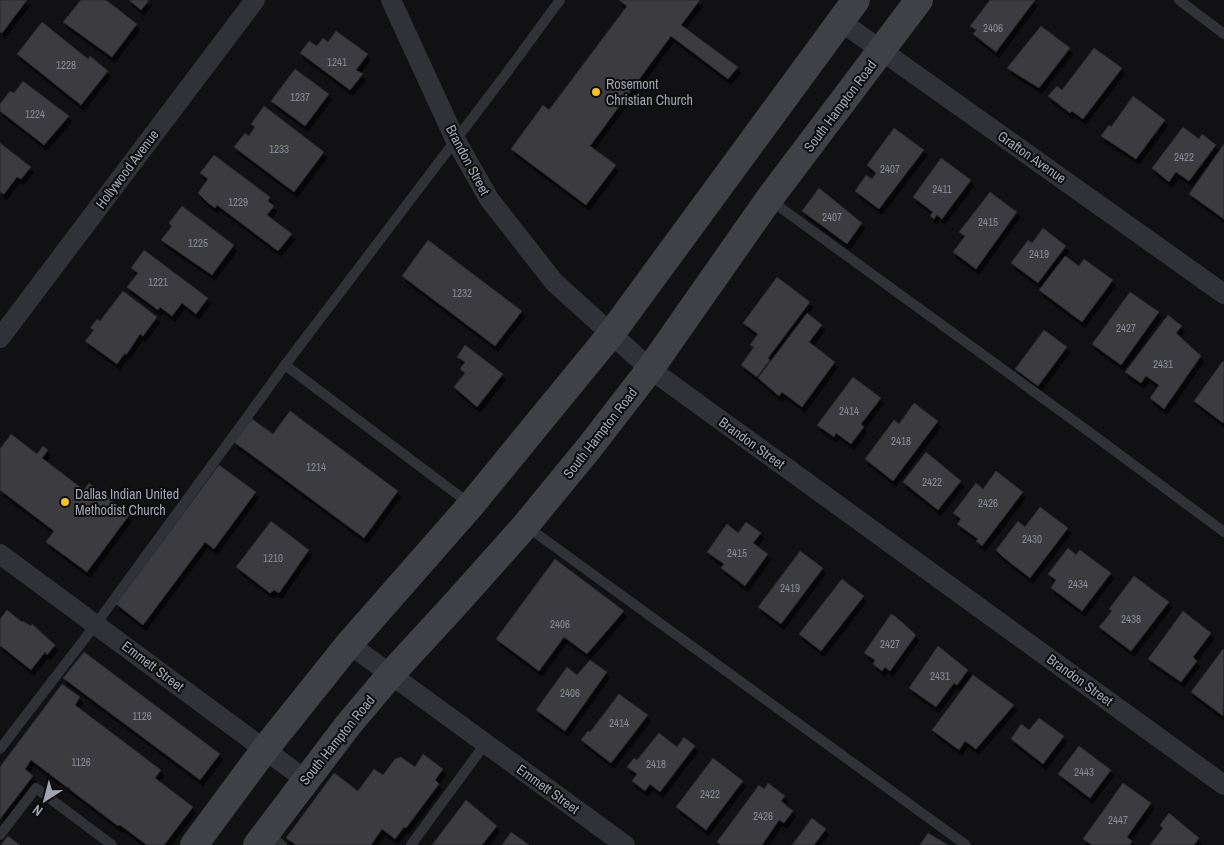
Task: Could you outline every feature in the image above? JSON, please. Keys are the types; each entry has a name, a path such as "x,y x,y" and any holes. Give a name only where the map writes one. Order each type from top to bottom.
{"main road":[{"name":"South Hampton Road","path":"268,841 306,780 348,725 391,674 525,526 589,448 650,369 769,199 919,0"},
{"path":"194,845 265,749 349,644 471,505 611,334 848,10"}],"street":[{"name":"Hollywood Avenue","path":"0,338 254,0"},
{"name":"Brandon Street","path":"391,0 456,139 489,199 554,282 650,369 1224,785"},
{"name":"Grafton Avenue","path":"848,10 882,50 1224,294"},
{"name":"Emmett Street","path":"0,554 306,780"},
{"name":"Emmett Street","path":"349,644 626,845"}],"lane":[{"path":"0,749 96,624 285,365 560,0"},
{"path":"1179,0 1224,34"},
{"path":"769,199 1224,532"},
{"path":"285,365 471,505"},
{"path":"525,526 966,845"},
{"path":"411,845 485,744"},
{"path":"0,835 36,788 112,845"}],"building":[{"path":"0,0 27,0 2,33 0,32"},
{"path":"81,0 106,0 137,24 112,57 63,22"},
{"path":"129,0 149,0 141,10"},
{"name":"Rosemont Christian Church","path":"619,0 700,0 681,25 738,67 728,79 671,36 590,146 616,165 586,205 511,149 543,105 549,110 627,6"},
{"path":"990,0 1035,0 996,52 973,34 976,30 970,26"},
{"path":"42,22 88,59 90,56 108,71 81,105 17,54"},
{"path":"1041,26 1070,48 1039,88 1007,68"},
{"path":"336,31 368,54 356,70 363,74 350,90 300,53 309,41 317,46 323,38 328,42"},
{"path":"1094,48 1122,68 1083,119 1072,111 1070,113 1048,96 1057,86 1062,90"},
{"path":"295,69 329,94 305,126 271,101"},
{"path":"23,81 69,116 44,145 0,111 0,104 10,91 14,93"},
{"path":"1133,96 1165,120 1136,159 1101,136 1109,125 1111,127"},
{"path":"264,106 324,152 294,192 234,147 245,133 249,136 255,127 251,124"},
{"path":"1183,127 1199,139 1202,134 1216,145 1189,181 1176,172 1169,182 1152,168"},
{"path":"894,128 924,150 879,209 855,191 866,175 872,179 876,173 867,165"},
{"path":"0,143 31,167 21,179 17,177 4,194 0,192"},
{"path":"1224,144 1224,219 1189,194"},
{"path":"214,155 270,197 268,201 274,206 267,215 292,234 278,251 217,205 215,208 208,203 198,193 208,179 200,173"},
{"path":"941,158 971,180 942,219 937,215 934,219 930,216 933,212 913,197"},
{"path":"819,188 862,223 847,244 802,211"},
{"path":"990,192 1017,212 976,269 953,252 965,236 959,232"},
{"path":"182,206 234,245 212,275 161,240 172,226 169,223"},
{"path":"1043,228 1066,246 1038,283 1011,263 1028,240 1032,243"},
{"path":"428,240 522,311 495,346 402,276"},
{"path":"144,250 208,298 196,314 182,303 172,316 160,307 158,310 127,287 138,273 131,268"},
{"path":"1065,256 1079,266 1084,259 1113,280 1082,322 1039,290"},
{"path":"777,277 810,302 768,358 770,360 757,377 741,365 754,347 750,345 758,334 743,323"},
{"path":"123,291 157,317 143,336 140,334 126,355 125,353 117,364 85,341 94,330 90,328 97,319 100,321"},
{"path":"1130,292 1159,312 1121,365 1092,344"},
{"path":"807,313 822,325 809,342 835,362 802,407 782,392 779,396 758,378"},
{"path":"1168,315 1182,326 1176,333 1201,356 1164,409 1150,398 1159,385 1146,376 1141,383 1125,372"},
{"path":"1044,330 1067,347 1038,386 1015,369"},
{"path":"465,345 503,374 477,407 454,387 465,373 460,369 465,362 457,357"},
{"path":"1223,361 1224,421 1223,423 1194,401"},
{"path":"853,377 881,398 861,424 864,427 851,444 836,433 834,437 817,425"},
{"path":"914,403 938,421 893,481 865,459 894,420 899,424"},
{"path":"290,411 398,491 364,538 234,442 252,419 273,434"},
{"name":"Dallas Indian United Methodist Church","path":"11,434 37,454 43,446 48,450 42,458 84,490 89,483 130,514 87,572 46,542 54,531 0,490 0,449"},
{"path":"926,452 961,481 938,510 903,482"},
{"path":"219,465 256,492 214,549 205,542 143,625 116,604"},
{"path":"996,471 1023,492 982,546 976,541 978,539 957,524 961,519 953,513 976,483 983,489"},
{"path":"1040,507 1068,528 1030,578 996,550 1018,521 1025,527"},
{"path":"271,521 309,550 279,593 274,590 270,593 236,567"},
{"path":"746,522 761,533 753,543 768,554 745,586 721,568 724,564 707,552 727,524 738,533"},
{"path":"1068,548 1076,555 1080,550 1111,573 1082,611 1051,588 1056,580 1048,574"},
{"path":"800,551 823,568 781,624 758,607"},
{"path":"555,559 624,611 587,654 564,637 539,671 496,639"},
{"path":"1134,576 1169,602 1131,651 1099,627 1112,611 1109,609"},
{"path":"842,579 864,596 821,651 799,634"},
{"path":"7,610 22,622 31,626 32,624 55,645 47,655 45,652 31,670 0,647 0,619"},
{"path":"1183,611 1211,633 1193,657 1197,661 1181,682 1148,659"},
{"path":"891,614 916,635 890,671 885,667 882,671 873,664 875,660 864,653"},
{"path":"938,646 968,670 957,685 954,683 936,707 909,688"},
{"path":"1224,650 1223,716 1191,692"},
{"path":"84,652 220,754 200,780 63,678"},
{"path":"590,660 607,672 565,731 536,710 567,667 577,675"},
{"path":"973,675 1014,705 976,749 965,741 959,750 932,730"},
{"path":"62,684 80,697 75,705 161,770 155,778 193,807 164,845 147,845 120,825 118,826 31,760 25,769 33,776 0,819 0,767"},
{"path":"619,694 648,715 611,763 581,740 588,731 590,732"},
{"path":"1039,718 1064,736 1043,764 1011,739 1021,724 1029,730"},
{"path":"659,733 677,747 684,737 695,746 660,792 650,784 645,791 632,781 637,774 627,767 634,758 637,760"},
{"path":"1079,746 1111,770 1090,798 1058,774"},
{"path":"423,754 443,769 435,780 439,784 406,828 404,827 395,839 382,829 371,845 296,845 286,838 334,773 358,791 374,769 383,775 395,759 401,757 415,767"},
{"path":"713,758 743,781 706,830 676,807"},
{"path":"768,783 785,796 781,801 793,811 784,823 779,820 762,845 721,845 717,842 759,785 764,789"},
{"path":"1123,783 1151,803 1127,837 1132,841 1130,845 1092,845 1083,839"},
{"path":"466,800 497,826 482,845 432,845"},
{"path":"1169,813 1199,838 1194,845 1150,845 1163,828 1160,825"},
{"path":"812,818 826,829 814,845 792,845"},
{"path":"511,832 529,845 502,845"},
{"path":"928,833 948,845 920,845"},
{"path":"8,836 20,845 1,845"}],"place":[{"name":"Rosemont Christian Church","path":"596,92"},
{"name":"Dallas Indian United Methodist Church","path":"65,502"}]}
